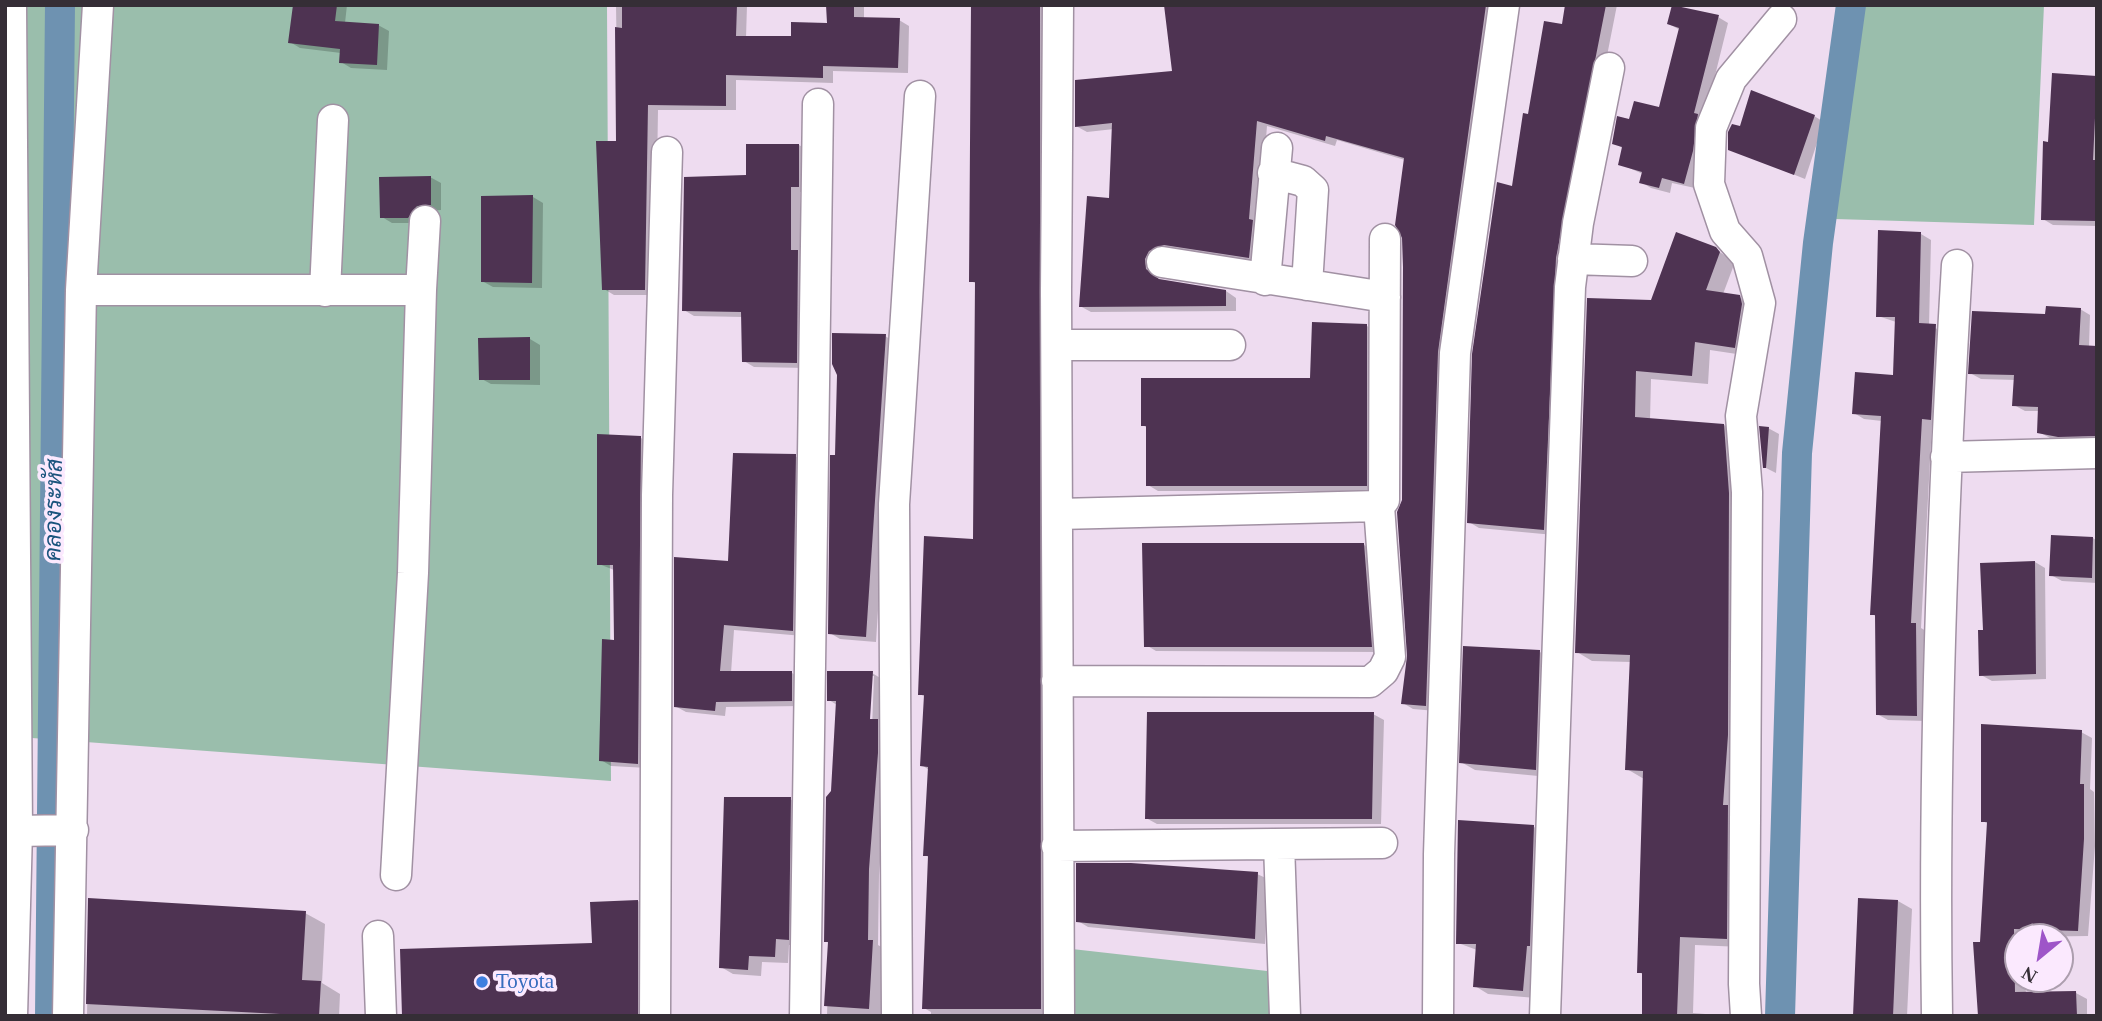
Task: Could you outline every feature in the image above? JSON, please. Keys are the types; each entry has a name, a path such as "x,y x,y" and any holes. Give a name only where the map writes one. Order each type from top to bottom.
{"street":[{"path":"10,5 24,831 9,975 12,1016"},
{"path":"68,1016 81,290 97,5"},
{"path":"1058,5 1059,1016"},
{"path":"1438,1016 1439,855 1455,353 1504,5"},
{"path":"1746,1016 1744,956 1747,492 1741,416 1760,303 1747,256 1725,231 1709,184 1711,128 1731,79 1781,19"},
{"path":"1545,1016 1569,315 1573,259 1609,68"},
{"path":"897,1016 894,504 919,96"},
{"path":"805,1016 818,104"},
{"path":"325,291 333,120"},
{"path":"655,1016 657,495 667,152"},
{"path":"1265,280 1275,161 1312,190 1307,285"},
{"path":"396,875 414,559 425,221"},
{"path":"1057,681 1370,682 1383,671 1390,657 1380,506 1384,500 1385,239"},
{"path":"1573,259 1632,261"},
{"path":"1162,262 1385,297"},
{"path":"1937,1016 1934,841 1946,457 1957,265"},
{"path":"81,290 421,290"},
{"path":"1057,345 1230,345"},
{"path":"1946,457 2097,453"},
{"path":"1059,514 1380,506"},
{"path":"24,831 71,830"},
{"path":"1279,844 1285,1016"},
{"path":"1057,846 1382,844"},
{"path":"378,936 381,1016"}],"green space":[{"path":"5,5 607,5 611,781 5,736"},
{"path":"1863,5 2044,5 2034,225 1835,219"},
{"path":"1072,949 1276,972 1272,1016 1073,1016"}],"building":[{"path":"293,5 337,5 335,21 379,24 377,65 339,63 340,49 288,43"},
{"path":"622,5 737,5 736,36 791,36 791,22 827,23 826,5 854,5 854,17 900,18 898,68 823,66 823,78 726,75 726,106 648,105 645,290 602,290 596,141 616,141 615,27 622,28"},
{"path":"971,5 1040,5 1041,1009 922,1009 928,856 923,856 928,767 920,766 924,695 918,695 924,536 973,539 975,282 969,282"},
{"path":"1164,5 1486,5 1438,352 1426,706 1401,704 1407,656 1397,512 1402,500 1403,267 1402,238 1395,225 1404,158 1326,136 1325,141 1257,121 1249,219 1253,220 1249,258 1164,245 1149,251 1145,259 1146,269 1159,279 1226,290 1226,306 1079,307 1087,196 1109,198 1112,123 1075,127 1075,80 1172,71"},
{"path":"1565,5 1606,5 1556,258 1544,530 1467,523 1472,354 1497,182 1512,186 1523,113 1528,114 1544,21 1562,24"},
{"path":"1672,5 1719,15 1694,113 1698,114 1693,151 1684,184 1662,178 1659,188 1639,183 1642,172 1618,165 1622,147 1612,144 1617,116 1629,119 1634,101 1659,107 1679,28 1667,24"},
{"path":"2052,73 2097,76 2093,160 2097,160 2097,221 2041,220 2043,141 2048,142"},
{"path":"1751,90 1815,115 1794,175 1728,150 1728,132 1732,124 1740,126"},
{"path":"746,144 799,144 799,187 791,187 791,250 798,250 797,363 742,362 741,312 682,311 684,177 746,175"},
{"path":"431,176 431,205 417,206 408,218 380,218 379,177"},
{"path":"533,195 532,283 481,282 481,196"},
{"path":"1878,230 1921,232 1919,323 1936,324 1931,420 1922,419 1911,623 1916,623 1917,716 1876,715 1875,615 1870,615 1881,416 1852,414 1855,372 1893,375 1895,317 1876,317"},
{"path":"1676,232 1716,247 1720,252 1706,290 1740,295 1742,304 1735,348 1695,342 1692,376 1636,371 1635,417 1724,424 1729,493 1728,735 1723,805 1728,805 1727,939 1680,937 1677,1016 1642,1016 1642,973 1637,973 1643,771 1625,770 1630,655 1575,653 1587,298 1651,300"},
{"path":"2046,306 2081,308 2079,345 2097,346 2097,436 2058,437 2037,433 2038,407 2012,406 2014,375 1968,374 1972,311 2045,314"},
{"path":"1312,322 1367,324 1367,486 1146,486 1146,426 1141,426 1141,378 1310,378"},
{"path":"832,333 886,334 866,637 828,634 830,455 835,455 837,375 832,364"},
{"path":"530,337 530,380 479,380 478,338"},
{"path":"1759,426 1769,427 1766,468 1763,468"},
{"path":"597,434 641,436 638,764 599,761 602,639 614,640 613,565 597,565"},
{"path":"733,453 796,454 793,631 724,625 720,671 792,671 792,701 716,702 715,711 674,707 674,557 728,561"},
{"path":"2051,535 2093,537 2092,578 2049,576"},
{"path":"1142,543 1364,543 1372,647 1144,647"},
{"path":"2035,561 2036,674 1979,676 1978,630 1983,630 1980,563"},
{"path":"1463,646 1540,650 1536,770 1459,763"},
{"path":"827,671 873,671 870,719 878,719 878,753 869,869 868,940 873,940 869,1009 824,1006 828,942 824,942 826,797 831,791 836,701 827,701"},
{"path":"1147,712 1374,712 1372,819 1145,819"},
{"path":"1981,724 2082,730 2080,784 2084,784 2084,839 2078,931 2074,931 2074,923 2004,923 2004,993 2076,991 2077,1016 1978,1016 1973,942 1980,942 1987,822 1981,822"},
{"path":"724,797 791,797 789,940 776,939 775,957 749,956 748,970 719,968"},
{"path":"1458,820 1534,825 1530,946 1527,946 1523,991 1473,987 1476,944 1456,944"},
{"path":"1076,863 1131,863 1258,872 1255,939 1076,922"},
{"path":"88,898 306,911 302,980 321,981 319,1016 86,1004"},
{"path":"1858,898 1898,900 1893,1016 1853,1016"},
{"name":"Toyota","path":"638,900 638,1016 402,1016 400,949 592,943 590,902"}],"waterway":[{"name":"คลองระหัส","path":"50,1016 60,5"},
{"path":"1780,1016 1797,453 1818,243 1851,5"}],"place":[{"name":"Toyota","path":"482,982"}]}
